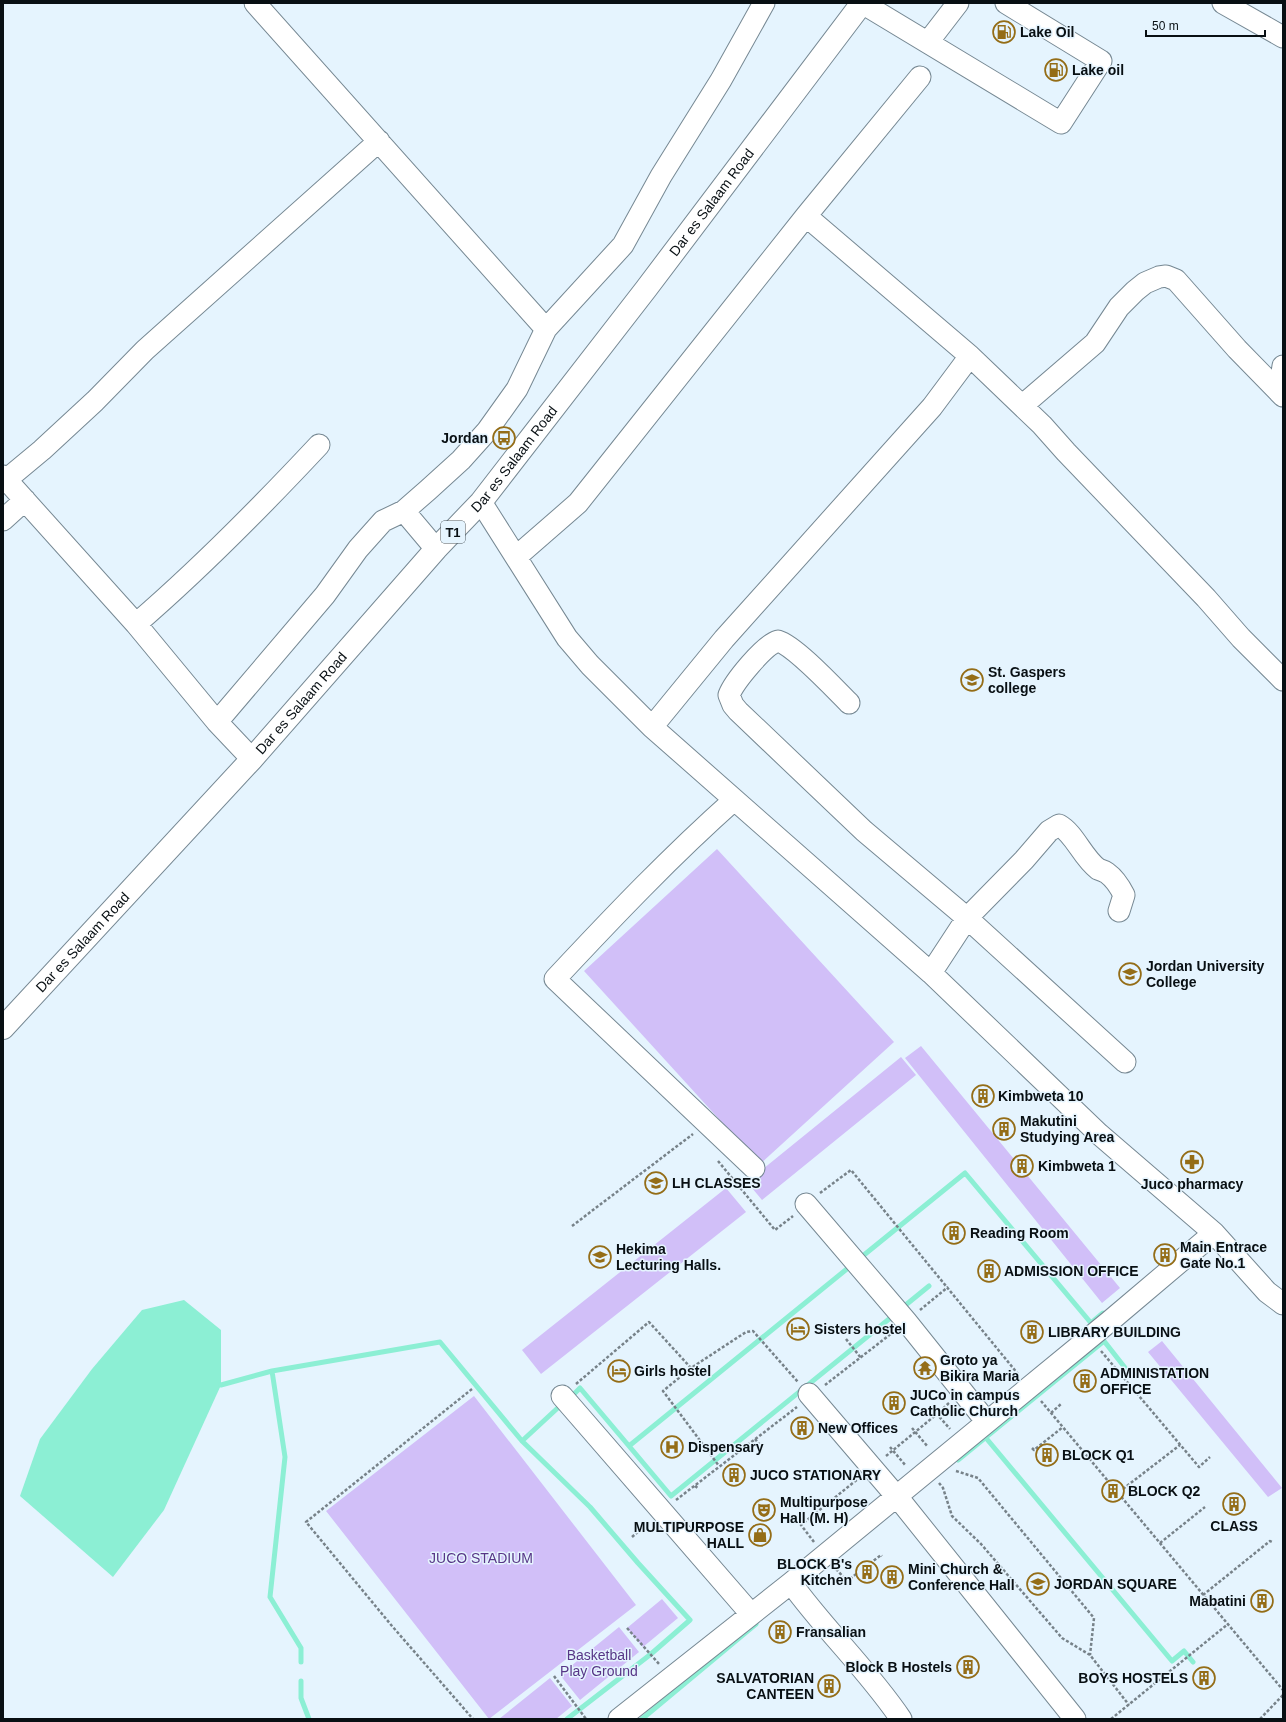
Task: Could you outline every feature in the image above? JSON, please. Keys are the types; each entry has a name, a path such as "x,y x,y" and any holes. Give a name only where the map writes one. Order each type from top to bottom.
{"highway":[{"name":"Dar es Salaam Road","path":"3,1028 252,759 436,549 481,502 646,290 862,3"}],"street":[{"path":"255,3 546,329"},
{"path":"217,722 325,596 358,549 383,521 404,511 461,460 487,431 517,389 546,329 623,245 661,176 721,80 764,3"},
{"path":"862,3 1061,123 1101,61 1006,3"},
{"path":"928,42 958,3"},
{"path":"1223,3 1283,38"},
{"path":"516,557 578,503 806,216 920,77"},
{"path":"252,759 217,722 136,624 5,478 42,450 95,401 145,350 378,141"},
{"path":"806,216 970,356 1022,405 1206,598 1246,644 1283,680"},
{"path":"1022,405 1095,343 1118,307 1135,291 1152,280 1166,276 1176,280 1237,349 1281,394"},
{"path":"652,727 724,639 932,407 970,356"},
{"path":"1281,394 1283,366"},
{"path":"136,624 174,591 319,445"},
{"path":"3,520 25,500"},
{"path":"481,502 566,638 590,665 652,727 931,973 1099,1134 1214,1233 1267,1292 1283,1304"},
{"path":"404,511 436,549"},
{"path":"848,702 795,652 783,643 778,642 770,645 762,653 732,688 729,695 733,705 738,711 827,797 864,831 967,918 1125,1062"},
{"path":"734,800 710,821 636,894 555,979 754,1168"},
{"path":"931,973 967,918 1024,860 1049,831 1058,825 1066,829 1078,847 1099,869 1108,873 1120,886 1124,895 1119,911"},
{"path":"806,1204 906,1322 986,1421"},
{"path":"619,1719 791,1583 896,1495 936,1471 986,1421 1090,1337 1214,1233"},
{"path":"806,1391 896,1495 1075,1719"},
{"path":"562,1396 751,1614"},
{"path":"791,1583 811,1611 888,1699 901,1719"}],"path":[{"path":"632,1537 661,1512 755,1439 806,1391 861,1358 948,1287"},
{"path":"562,1396 648,1322 692,1368"},
{"path":"720,1466 663,1391 692,1368 746,1332 753,1331 806,1391"},
{"path":"1090,1337 1199,1467 1210,1457"},
{"path":"846,1339 861,1358"},
{"path":"1028,1386 1283,1690"},
{"path":"472,1389 306,1522 392,1626 473,1719"},
{"path":"943,1421 937,1414 962,1391"},
{"path":"1051,1413 1062,1404"},
{"path":"1032,1448 1034,1450 1063,1427"},
{"path":"912,1428 936,1471 952,1516 981,1544 1062,1638 1090,1655 1129,1705"},
{"path":"755,1439 759,1444"},
{"path":"1119,1492 1180,1445"},
{"path":"890,1446 936,1471 956,1470 978,1478 1094,1618 1090,1655"},
{"path":"695,1486 699,1489"},
{"path":"1160,1543 1205,1507"},
{"path":"1203,1595 1270,1541 1272,1542"},
{"path":"1111,1719 1228,1624"},
{"path":"627,1628 651,1654 670,1679"},
{"path":"554,1676 586,1719"},
{"path":"1260,1719 1283,1695"}],"green space":[{"path":"717,849 894,1042 760,1164 584,971"},
{"path":"921,1046 1120,1288 1102,1303 905,1058"},
{"path":"901,1057 916,1075 762,1200 747,1182"},
{"path":"726,1188 746,1212 541,1374 522,1350"},
{"path":"1162,1341 1282,1488 1268,1497 1148,1352"},
{"name":"JUCO STADIUM","path":"474,1396 636,1605 489,1719 326,1511"},
{"path":"662,1599 678,1618 643,1647 627,1628"},
{"name":"Basketball Play Ground","path":"619,1627 639,1652 580,1700 560,1675"},
{"path":"550,1678 572,1706 556,1719 499,1719"}],"shaded area":[{"path":"184,1300 221,1330 221,1385 164,1510 113,1577 20,1496 40,1439 92,1369 142,1310"}],"waterway":[{"path":"859,1259 965,1173 1091,1323 1103,1313 1107,1317"},
{"path":"570,1398 580,1388 629,1446 853,1264"},
{"path":"902,1308 929,1286"},
{"path":"629,1446 671,1496 894,1315"},
{"path":"958,1460 1104,1341 1126,1369"},
{"path":"272,1371 440,1342 522,1441 590,1507 690,1620 651,1654 567,1719"},
{"path":"221,1385 272,1371 285,1457 270,1597 301,1648 301,1662"},
{"path":"522,1441 562,1404"},
{"path":"986,1438 1172,1661 1184,1651 1193,1662"},
{"path":"642,1719 756,1624"},
{"path":"301,1681 301,1698 309,1719"}],"place":[{"name":"Lake Oil","path":"1004,32"},
{"name":"Lake oil","path":"1056,70"},
{"name":"Jordan","path":"504,438"},
{"name":"St. Gaspers college","path":"972,680"},
{"name":"Jordan University College","path":"1130,974"},
{"name":"Kimbweta 10","path":"983,1096"},
{"name":"Makutini Studying Area","path":"1004,1129"},
{"name":"Juco pharmacy","path":"1192,1162"},
{"name":"Kimbweta 1","path":"1022,1166"},
{"name":"LH CLASSES","path":"656,1183"},
{"name":"Reading Room","path":"954,1233"},
{"name":"Main Entrace Gate No.1","path":"1165,1255"},
{"name":"Hekima Lecturing Halls.","path":"600,1257"},
{"name":"ADMISSION OFFICE","path":"989,1271"},
{"name":"Sisters hostel","path":"798,1329"},
{"name":"LIBRARY BUILDING","path":"1032,1332"},
{"name":"Groto ya Bikira Maria","path":"925,1368"},
{"name":"Girls hostel","path":"619,1371"},
{"name":"ADMINISTATION OFFICE","path":"1085,1381"},
{"name":"JUCo in campus Catholic Church","path":"894,1403"},
{"name":"New Offices","path":"802,1428"},
{"name":"Dispensary","path":"672,1447"},
{"name":"BLOCK Q1","path":"1047,1455"},
{"name":"JUCO STATIONARY","path":"734,1475"},
{"name":"BLOCK Q2","path":"1113,1491"},
{"name":"CLASS","path":"1234,1504"},
{"name":"Multipurpose Hall (M. H)","path":"764,1510"},
{"name":"MULTIPURPOSE HALL","path":"760,1535"},
{"name":"BLOCK B's Kitchen","path":"867,1572"},
{"name":"Mini Church & Conference Hall","path":"892,1577"},
{"name":"JORDAN SQUARE","path":"1038,1584"},
{"name":"Mabatini","path":"1262,1601"},
{"name":"Fransalian","path":"780,1632"},
{"name":"Block B Hostels","path":"968,1667"},
{"name":"BOYS HOSTELS","path":"1204,1678"},
{"name":"SALVATORIAN CANTEEN","path":"829,1686"}]}
